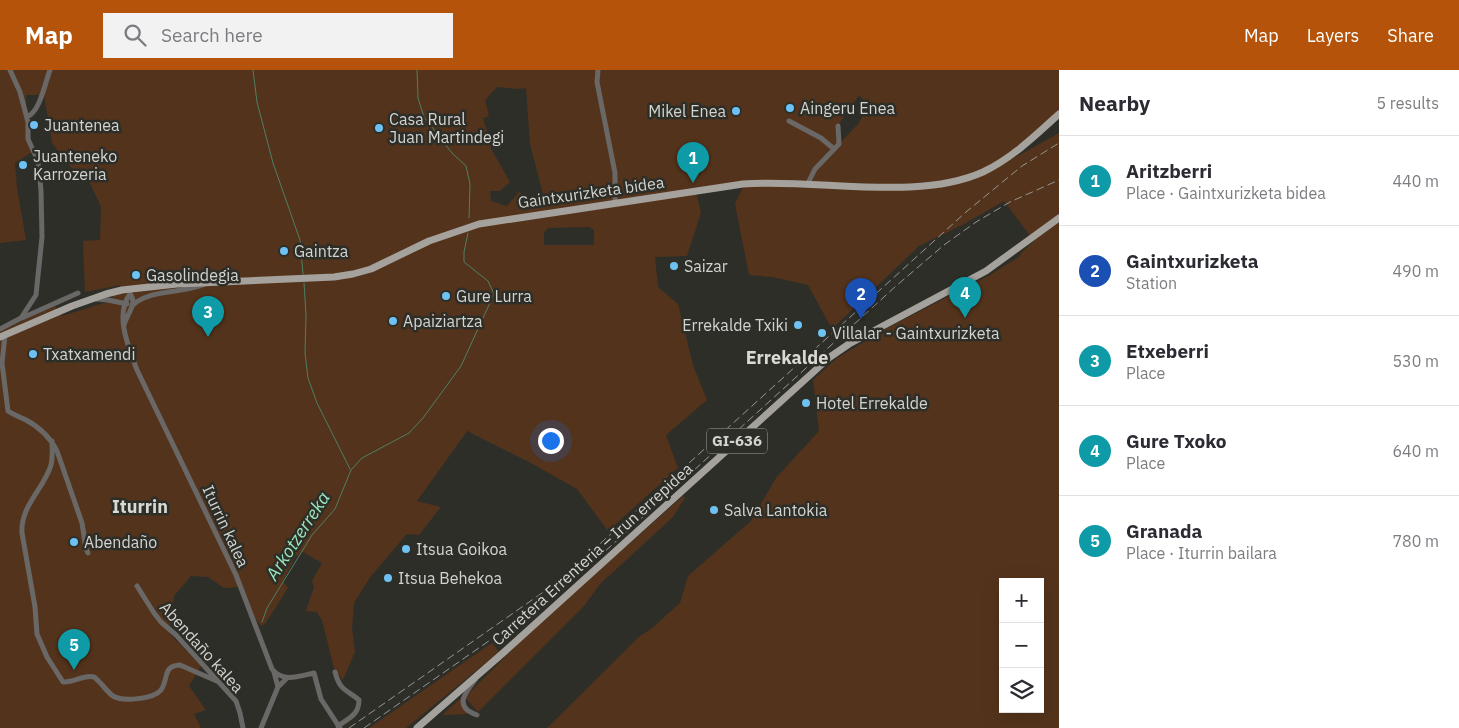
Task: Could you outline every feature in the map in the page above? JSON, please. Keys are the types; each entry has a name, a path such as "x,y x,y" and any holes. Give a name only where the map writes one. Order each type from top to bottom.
{"main road":[{"name":"Gaintxurizketa bidea","path":"2,334 92,299 122,290 177,284 334,277 353,274 371,268 441,236 479,224 744,184 808,183 895,187 969,177 992,167 1017,152 1059,114"},
{"name":"Carretera Errenteria – Irun errepidea","path":"417,728 480,674 830,357 849,344 986,271 1059,218"},
{"name":"Gaintxurizketa bidea","path":"92,299 205,284"},
{"name":"Gaintxurizketa bidea","path":"130,294 134,291 154,286"},
{"path":"122,290 130,294"},
{"path":"409,728 439,705 448,701"},
{"path":"423,728 435,717 436,711"}],"street":[{"path":"10,70 20,92 27,117 28,139 39,168 42,237 36,295 21,318"},
{"path":"27,117 31,116 37,107 50,70"},
{"path":"598,70 597,82 615,173 615,203"},
{"path":"789,122 821,138 834,149"},
{"path":"808,183 815,169 839,144 838,126"},
{"path":"132,306 148,296 188,290 205,284"},
{"path":"78,293 21,318 2,334 2,363 8,411 45,432 52,441 82,524 88,553"},
{"path":"124,324 132,306 133,299 130,294"},
{"name":"Iturrin kalea","path":"123,318 124,304 130,294"},
{"path":"92,299 113,301 132,306"},
{"name":"Iturrin kalea","path":"113,301 120,308 129,348 137,370 236,575 274,672 278,687"},
{"path":"52,441 52,464 24,512 21,522 35,606 37,634 47,657 63,682 90,676 94,677 115,697 131,699 155,695 161,690 169,669 173,665 180,665 219,682"},
{"name":"Abendaño kalea","path":"136,586 154,613 236,701 243,728"},
{"path":"274,672 287,678"},
{"path":"261,728 278,687 287,678 314,673 321,699 339,727 355,714 359,708 359,700 338,684 335,672"},
{"path":"477,715 466,710 463,705 463,699 480,674"}],"shaded area":[{"path":"0,70 1059,70 1059,116 1012,155 1014,158 1059,133 1059,728 547,728 640,636 651,629 680,603 688,576 751,521 776,478 819,431 813,380 837,358 891,326 990,275 1019,257 1034,241 1004,201 966,223 919,246 832,329 808,285 772,277 749,275 735,204 744,185 695,188 701,213 687,256 655,257 658,287 678,304 693,365 707,400 666,435 678,468 608,531 577,489 468,430 417,501 441,507 419,535 407,534 371,576 354,603 352,628 355,652 343,680 334,668 322,620 317,612 306,611 314,587 312,581 322,563 303,552 295,557 283,581 288,588 265,624 261,626 255,618 243,587 224,588 208,577 191,576 174,596 169,633 201,666 189,686 206,710 194,714 201,728 0,728 0,331 55,306 62,316 110,301 121,285 85,292 83,241 100,240 101,207 90,183 74,171 52,143 44,95 26,95 27,125 32,152 15,163 17,188 26,240 0,243","holes":["497,87 526,88 530,144 546,206 519,192 507,206 491,201 490,191 500,191 510,182 490,147 483,118 489,116 485,100","859,95 868,105 859,123 841,142 839,124","589,227 594,230 594,245 544,245 544,233 548,228"]},
{"path":"683,496 685,498 672,518 600,584 584,606 478,712 465,697 532,630"},
{"path":"492,643 499,652 406,728 369,728"},
{"path":"462,697 461,706 468,714 442,715"}],"waterway":[{"path":"253,70 257,102 273,163 300,240 303,274"},
{"name":"Arkotzerreka","path":"417,70 418,98 424,117 452,153 466,166 470,184 469,218"},
{"name":"Arkotzerreka","path":"262,622 267,608 312,535 335,509 351,470 362,458 409,433 423,418 461,366 494,294 488,281 464,262 468,233"},
{"path":"304,283 306,315 305,353 308,378 317,403 350,469"}],"railway":[{"path":"349,728 542,593 571,570 966,212 1022,166 1059,143"},
{"path":"364,728 539,606 578,576 896,286 944,245 976,222 1010,202 1059,180"}],"place":[{"name":"Aingeru Enea","path":"790,108"},
{"name":"Mikel Enea","path":"736,111"},
{"name":"Juantenea","path":"34,125"},
{"name":"Casa Rural Juan Martindegi","path":"379,128"},
{"name":"Juanteneko Karrozeria","path":"23,165"},
{"name":"Aritzberri","path":"693,183"},
{"name":"Gaintza","path":"284,251"},
{"name":"Saizar","path":"674,266"},
{"name":"Gasolindegia","path":"136,275"},
{"name":"Gure Lurra","path":"446,296"},
{"name":"Gure Txoko","path":"965,318"},
{"name":"Gaintxurizketa","path":"861,319"},
{"name":"Apaiziartza","path":"393,321"},
{"name":"Errekalde Txiki","path":"798,325"},
{"name":"Villalar - Gaintxurizketa","path":"822,333"},
{"name":"Etxeberri","path":"208,337"},
{"name":"Txatxamendi","path":"33,354"},
{"name":"Hotel Errekalde","path":"806,403"},
{"name":"Salva Lantokia","path":"714,510"},
{"name":"Abendaño","path":"74,542"},
{"name":"Itsua Goikoa","path":"406,549"},
{"name":"Itsua Behekoa","path":"388,578"},
{"name":"Granada","path":"74,670"}],"district":[{"name":"Errekalde","path":"787,358"},
{"name":"Iturrin","path":"140,507"}]}
